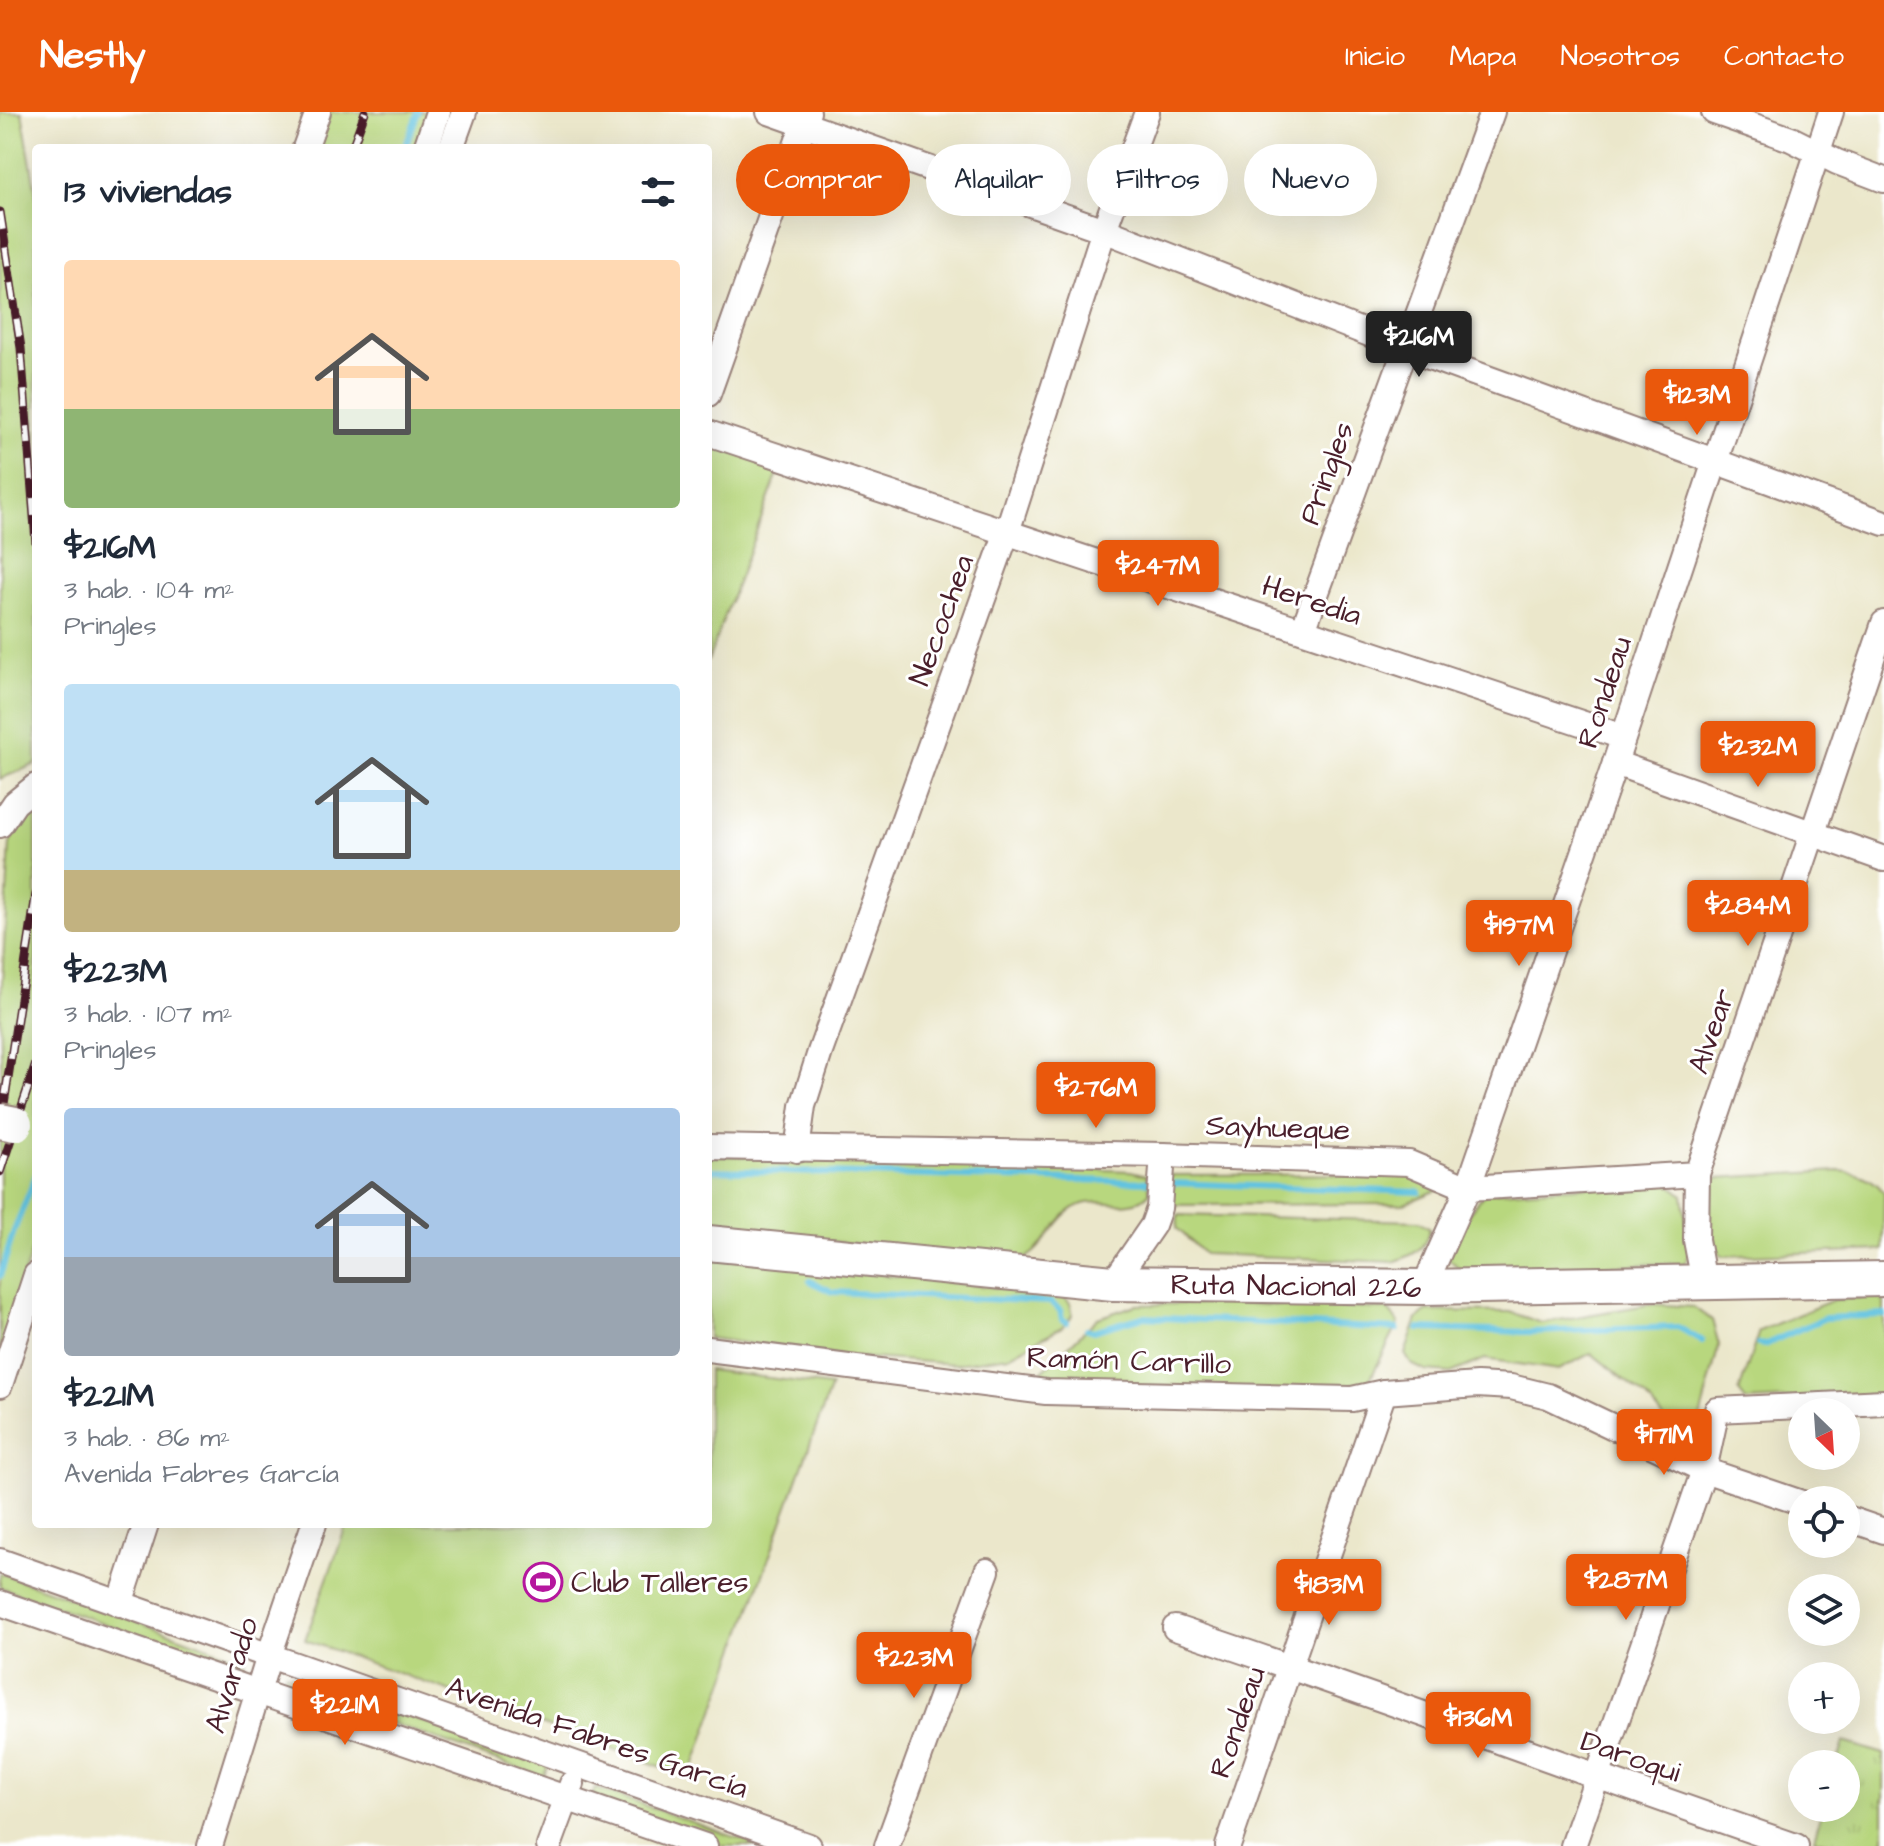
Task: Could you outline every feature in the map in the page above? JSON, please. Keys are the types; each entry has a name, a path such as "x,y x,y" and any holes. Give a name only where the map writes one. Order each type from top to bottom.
{"highway":[{"path":"0,1121 32,1127"},
{"name":"Ruta Nacional 226","path":"712,1243 1113,1283 1424,1287 1884,1279"}],"street":[{"path":"306,144 318,112"},
{"path":"427,144 438,112"},
{"path":"452,144 464,112"},
{"path":"769,112 806,118 1405,348 1884,523"},
{"name":"Necochea","path":"797,1150 803,1106 820,1052 1007,532 1104,230 1147,112"},
{"name":"Pringles","path":"1303,630 1492,112"},
{"path":"1714,112 1791,139 1884,180"},
{"name":"Rondeau","path":"1424,1287 1468,1188 1615,763 1831,112"},
{"path":"712,383 806,118"},
{"name":"Heredia","path":"712,434 1623,737"},
{"name":"Alvear","path":"1704,1282 1696,1240 1697,1174 1884,623"},
{"path":"1615,763 1884,859"},
{"path":"0,825 15,803 32,789"},
{"name":"Sayhueque","path":"712,1147 1409,1163 1468,1188 1697,1174"},
{"path":"1113,1283 1153,1225 1159,1208 1163,1155"},
{"path":"0,1385 32,1287"},
{"name":"Ramón Carrillo","path":"712,1350 1046,1392 1352,1399 1384,1392 1477,1385 1511,1387 1548,1396 1704,1470 1788,1498"},
{"name":"Rondeau","path":"1228,1846 1384,1392"},
{"path":"1573,1846 1704,1470 1717,1410 1884,1402"},
{"path":"1860,1523 1884,1531"},
{"path":"120,1604 145,1528"},
{"name":"Alvarado","path":"210,1846 313,1528"},
{"name":"Avenida Fabres García","path":"0,1561 809,1846"},
{"path":"887,1846 987,1571"},
{"path":"0,1603 705,1846"},
{"name":"Daroqui","path":"1175,1628 1291,1666 1598,1778 1796,1846"},
{"path":"549,1846 580,1765"}],"green space":[{"path":"0,112 22,112 32,171 32,766 0,779"},
{"path":"325,112 428,112 416,144 314,144"},
{"path":"712,444 780,468 712,650"},
{"path":"32,808 32,1249 0,1353 0,1016 10,844 20,816"},
{"path":"712,1155 1131,1171 1147,1175 1150,1192 1142,1199 1126,1204 1092,1202 1073,1208 1039,1247 1022,1260 712,1230"},
{"path":"1839,1171 1864,1177 1876,1183 1884,1193 1883,1250 1722,1256 1716,1248 1709,1229 1707,1207 1716,1178"},
{"path":"1406,1174 1445,1187 1404,1204 1168,1205 1167,1175"},
{"path":"1666,1181 1683,1195 1690,1251 1685,1263 1462,1271 1448,1258 1466,1216 1485,1193"},
{"path":"1178,1215 1419,1221 1430,1228 1418,1251 1393,1262 1204,1254 1177,1228"},
{"path":"712,1255 1062,1295 1070,1303 1073,1315 1062,1327 1009,1356 956,1364 841,1356 712,1339"},
{"path":"1884,1296 1884,1395 1746,1401 1739,1392 1759,1331 1833,1300"},
{"path":"1212,1303 1387,1309 1399,1323 1367,1385 1347,1394 1057,1383 1039,1374 1098,1318 1136,1305"},
{"path":"1652,1304 1693,1307 1712,1320 1719,1345 1700,1418 1689,1426 1669,1424 1647,1398 1591,1353 1559,1370 1485,1359 1451,1373 1426,1371 1411,1364 1405,1354 1417,1319 1427,1311 1510,1312 1542,1323"},
{"name":"Club Talleres","path":"712,1371 831,1386 690,1777 305,1640 346,1528 712,1528"},
{"path":"0,1573 246,1660 242,1672 0,1587"},
{"path":"285,1673 548,1765 543,1777 281,1684"},
{"path":"1844,1742 1884,1754 1884,1846 1838,1846 1814,1838 1819,1822 1860,1822 1860,1750 1841,1750"},
{"path":"595,1788 760,1846 723,1846 591,1800"}],"waterway":[{"path":"406,144 418,112"},
{"path":"712,1170 1150,1182"},
{"path":"1171,1183 1419,1192"},
{"path":"0,1276 32,1185"},
{"path":"810,1281 833,1292 1050,1302 1060,1310 1062,1319 1067,1322"},
{"path":"1758,1344 1764,1345 1825,1318 1884,1315"},
{"path":"1087,1329 1093,1331 1143,1317 1397,1329"},
{"path":"1419,1329 1531,1332 1678,1327 1702,1341"}],"railway":[{"path":"353,144 365,112"},
{"path":"0,212 21,348 32,490"},
{"path":"0,1130 32,921"},
{"path":"0,1172 32,1076"}],"place":[{"name":"Club Talleres","path":"543,1582"}]}
